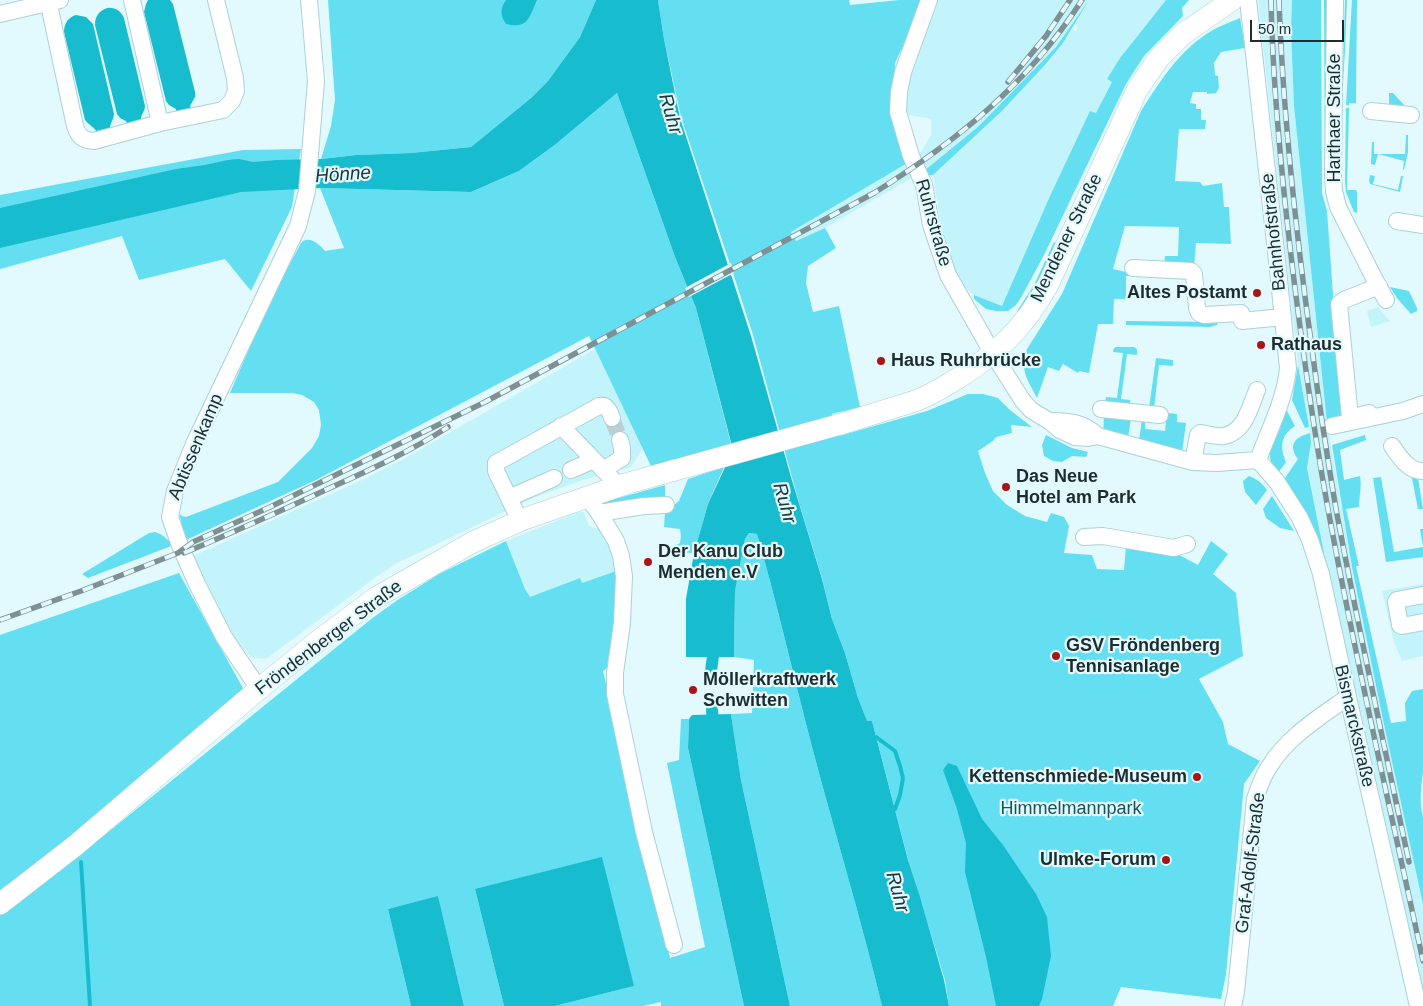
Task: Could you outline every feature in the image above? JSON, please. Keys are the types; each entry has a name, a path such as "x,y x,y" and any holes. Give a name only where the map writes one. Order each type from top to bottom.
{"main road":[{"name":"Mendener Straße","path":"766,445 855,420 926,397 974,369 993,354 1022,325 1038,304 1138,90 1159,58 1183,34 1232,0"},
{"name":"Fröndenberger Straße","path":"0,904 76,845 259,689 318,641 377,597 473,542 520,521 586,496 766,445"}],"street":[{"path":"132,0 160,124"},
{"path":"0,14 52,1 75,126 78,134 85,140 94,141 224,110 232,101 236,90 235,78 216,0"},
{"name":"Abtissenkamp","path":"259,689 221,632 180,546 170,517 174,491 194,444 298,226 307,196 316,81 309,0"},
{"name":"Ruhrstraße","path":"929,0 903,72 898,112 911,156 924,185 931,225 948,275 993,354 1023,401 1032,410 1049,421 1080,424 1098,436 1181,460 1217,463 1258,460"},
{"name":"Bahnhofstraße","path":"1248,0 1287,358 1287,376 1282,399 1258,460"},
{"name":"Harthaer Straße","path":"1335,0 1334,192 1338,207 1382,293 1344,300 1339,304 1350,418 1369,413"},
{"path":"1371,111 1412,115"},
{"path":"1397,221 1423,226"},
{"path":"1133,268 1191,271 1194,274 1197,308 1199,313 1204,315 1241,313 1242,322 1283,317"},
{"path":"1193,462 1198,435 1200,433 1222,436 1233,433 1242,426 1257,390"},
{"path":"1332,426 1403,411 1423,404"},
{"path":"520,521 496,471 496,463 602,405 609,410 612,418"},
{"path":"1101,409 1160,414"},
{"path":"561,426 619,486"},
{"path":"571,470 622,458 620,440"},
{"path":"1392,446 1402,461 1417,471 1423,471"},
{"name":"Bismarckstraße","path":"1258,460 1277,482 1300,518 1322,574 1418,1006"},
{"path":"509,498 554,478"},
{"path":"586,496 616,541 621,556 624,576 622,623 615,673 615,694 644,832 674,945"},
{"path":"599,513 644,506 666,505"},
{"path":"1084,537 1103,536 1174,548 1187,544"},
{"path":"1423,595 1397,600 1396,602 1400,625 1423,622"},
{"name":"Graf-Adolf-Straße","path":"1233,1006 1236,992 1255,799 1260,783 1268,767 1295,737 1348,697"}],"shaded area":[{"path":"934,0 1166,0 1120,58 1107,80 1112,81 1096,114 1090,112 1050,196 1002,306 974,295 958,281 944,248 933,175 1002,111 1044,66 1072,29 1075,31 1078,27 1075,24 1086,5 1056,47 979,126 924,171 918,157 931,135 931,119 904,114 904,88"},
{"path":"1258,0 1292,0 1291,29 1294,106 1327,423 1352,567 1423,904 1423,998 1327,568 1307,468 1311,443 1298,365"},
{"path":"909,162 915,176 825,228 796,241 791,232"},
{"path":"1378,307 1390,321 1371,327 1367,311"},
{"path":"595,349 643,448 631,467 580,481 536,497 397,563 266,659 251,657 237,642 219,616 191,557 362,480 409,456"},
{"path":"579,512 584,512 589,526 603,530 619,570 582,583 579,578 530,598 506,541"},
{"path":"1423,584 1423,656 1402,661 1394,642 1382,591"}],"green space":[{"path":"328,0 596,0 580,37 548,81 531,98 471,147 321,159 331,126 335,100"},
{"name":"Himmelmannpark","path":"658,0 849,0 850,5 899,0 922,0 913,25 895,63 894,113 909,162 791,232 796,241 825,228 836,248 808,266 806,283 813,312 839,306 860,407 832,414 839,436 927,411 968,394 983,394 998,398 1032,427 1011,425 1012,433 996,437 978,451 985,473 993,491 1007,505 1025,516 1047,522 1051,513 1064,517 1069,526 1064,553 1092,555 1097,569 1124,570 1126,546 1163,549 1198,565 1211,541 1228,554 1213,574 1236,593 1243,656 1199,679 1223,722 1228,744 1260,761 1244,784 1226,974 1221,999 1121,987 1113,1006 949,1006 945,980 909,863 872,721 867,722 832,619 753,335 681,117 664,39"},
{"path":"1089,0 1063,43 1044,66 1002,111 933,175 926,176 924,171 979,126 1056,47"},
{"path":"1166,0 1189,0 1182,8 1183,16 1144,56 1126,84 1044,255 1022,296 1016,305 1008,311 986,309 974,299 974,295 1002,306 1090,111 1096,113 1112,82 1107,79 1120,58"},
{"path":"1292,0 1321,0 1322,193 1327,211 1342,420 1327,423 1294,106 1291,29"},
{"path":"1324,0 1327,0 1326,108 1332,212 1326,196 1325,182"},
{"path":"1345,0 1347,0 1341,113 1341,180 1349,212 1347,210 1340,186 1339,117"},
{"path":"1352,0 1357,0 1356,103 1346,105"},
{"path":"1240,18 1245,48 1221,52 1214,63 1219,88 1216,93 1193,92 1190,103 1196,104 1196,109 1201,109 1201,120 1206,120 1205,129 1179,129 1175,181 1200,182 1203,186 1222,183 1224,207 1229,207 1231,244 1196,243 1194,266 1164,265 1165,256 1178,256 1179,227 1125,226 1113,269 1126,272 1181,273 1181,275 1126,276 1126,299 1114,299 1113,324 1098,324 1089,373 1079,371 1078,373 1063,364 1059,371 1048,367 1037,398 1024,369 1027,349 1062,294 1141,111 1177,60 1186,51 1209,32"},
{"path":"617,93 675,257 696,308 731,444 678,464 674,459 651,466 589,336 316,480 186,540 179,513 186,517 278,482 312,448 319,436 321,425 319,410 314,402 302,395 292,393 230,393 268,305 301,243 311,240 325,251 344,248 320,188 471,192 519,171 556,144"},
{"path":"1389,93 1393,93 1405,108 1389,108"},
{"path":"1346,108 1349,108 1347,190 1356,190 1357,192 1357,213 1354,212 1346,192"},
{"path":"1406,135 1408,135 1408,152 1404,170 1404,161 1378,154 1405,154"},
{"path":"1372,142 1374,142 1374,154 1378,154 1375,165 1371,164"},
{"path":"301,149 292,207 251,291 225,259 139,280 122,236 0,269 0,195 243,150"},
{"path":"1370,175 1375,176 1373,184 1398,190 1401,176 1403,176 1400,192 1370,184"},
{"path":"1054,242 1056,243 1039,280 1017,313 1034,285"},
{"path":"1390,287 1409,291 1417,311 1411,314"},
{"path":"1126,321 1218,322 1217,325 1210,327 1126,325"},
{"path":"1116,347 1134,347 1137,349 1137,355 1127,354 1121,399 1130,400 1130,406 1105,404 1106,397 1117,398 1123,353 1113,352"},
{"path":"1156,358 1173,360 1173,366 1159,365 1154,409 1149,408"},
{"path":"1298,365 1309,427 1305,428 1292,400"},
{"path":"1286,409 1295,426 1284,438 1282,447 1286,462 1278,473 1272,464 1270,449 1273,437"},
{"path":"1167,413 1177,414 1177,422 1186,423 1181,460 1138,448 1142,419 1145,420 1145,429 1165,431"},
{"path":"1104,415 1131,418 1127,445 1103,438"},
{"path":"1310,433 1311,443 1307,468 1327,568 1283,481 1298,459 1293,445 1297,439"},
{"path":"1046,435 1072,448 1088,452 1086,457 1072,456 1062,462 1053,461 1044,456 1042,445"},
{"path":"1365,435 1366,440 1340,450 1344,480 1360,476 1361,480 1359,507 1346,509 1359,566 1356,566 1391,723 1406,721 1405,703 1412,691 1423,689 1421,800 1423,817 1423,904 1352,567 1332,445"},
{"path":"724,467 708,504 694,553 674,552 675,546 680,543 680,529 664,527 665,512 679,501 688,479"},
{"path":"1411,473 1418,478 1423,509 1418,509"},
{"path":"1249,476 1259,481 1267,490 1256,505 1245,492 1243,481"},
{"path":"1381,477 1394,552 1423,547 1423,557 1386,562 1373,478"},
{"path":"665,485 665,502 600,508 597,504"},
{"path":"1272,496 1294,531 1280,528 1266,518 1263,509"},
{"path":"1420,529 1423,529 1423,547"},
{"path":"155,532 174,545 88,578 82,574 149,533"},
{"path":"749,533 757,534 882,1006 790,1006 741,780 731,714 752,713 754,660 734,657 735,591 745,539"},
{"path":"506,541 530,597 580,578 582,583 619,570 613,631 607,667 603,671 670,958 705,947 667,763 679,760 681,719 689,719 688,748 744,1006 661,1006 661,1002 643,1006 555,1006 634,986 475,889 504,1006 464,1006 438,897 388,909 411,1006 0,1006 0,914 86,850 370,620 439,574"},
{"path":"179,573 244,690 71,838 0,890 0,635"}],"water":[{"path":"148,0 170,0 173,4 195,92 191,108 176,111 166,101 144,12"},
{"path":"506,0 537,0 527,21 519,25 513,25 506,24 502,15 502,9"},
{"path":"596,0 658,0 680,118 751,336 832,619 867,721 872,721 908,860 944,980 949,1006 882,1006 757,534 749,533 745,539 735,591 734,657 686,657 686,599 694,553 708,504 733,450 696,308 675,257 617,93 556,144 519,171 471,192 320,188 241,192 0,248 0,208 176,169 239,159 253,162 321,159 471,147 531,98 548,81 580,37"},
{"path":"107,8 117,10 124,18 145,106 141,120 127,124 117,114 95,25 98,14"},
{"path":"76,15 86,17 93,24 114,114 110,128 96,131 85,120 64,32 67,21"},
{"path":"731,714 741,780 790,1006 744,1006 688,748 689,719 692,715"},
{"path":"948,763 957,766 982,819 1003,845 1036,894 1047,917 1051,956 1039,1006 996,1006 965,872 966,843 957,809 943,770"},
{"path":"602,857 634,986 555,1006 504,1006 475,889"},
{"path":"438,896 464,1006 411,1006 388,909"}],"pier":[{"path":"731,263 734,273 689,297 685,288"}],"waterway":[{"path":"711,671 715,641"},
{"path":"712,710 714,731"},
{"path":"876,737 895,751 900,766 903,778 895,809"},
{"path":"81,862 90,1006"}],"tunnel":[{"path":"612,418 620,440"}],"railway":[{"path":"1008,82 1046,36 1070,0"},
{"path":"0,620 178,553 193,542 270,507 485,402 874,193 934,153 989,108 1038,58 1082,0"},
{"path":"1271,0 1276,108 1283,180 1299,318 1316,437 1352,634 1423,961"},
{"path":"1279,0 1291,175 1323,429 1353,597 1409,862"},
{"path":"184,553 377,466 448,427"}],"place":[{"name":"Altes Postamt","path":"1257,293"},
{"name":"Rathaus","path":"1261,345"},
{"name":"Haus Ruhrbrücke","path":"881,361"},
{"name":"Das Neue Hotel am Park","path":"1006,487"},
{"name":"Der Kanu Club Menden e.V","path":"648,562"},
{"name":"GSV Fröndenberg Tennisanlage","path":"1056,656"},
{"name":"Möllerkraftwerk Schwitten","path":"693,690"},
{"name":"Kettenschmiede-Museum","path":"1197,777"},
{"name":"Ulmke-Forum","path":"1166,860"}],"water label":[{"name":"Ruhr","path":"670,114"},
{"name":"Hönne","path":"343,175"},
{"name":"Ruhr","path":"784,503"},
{"name":"Ruhr","path":"897,892"}]}
